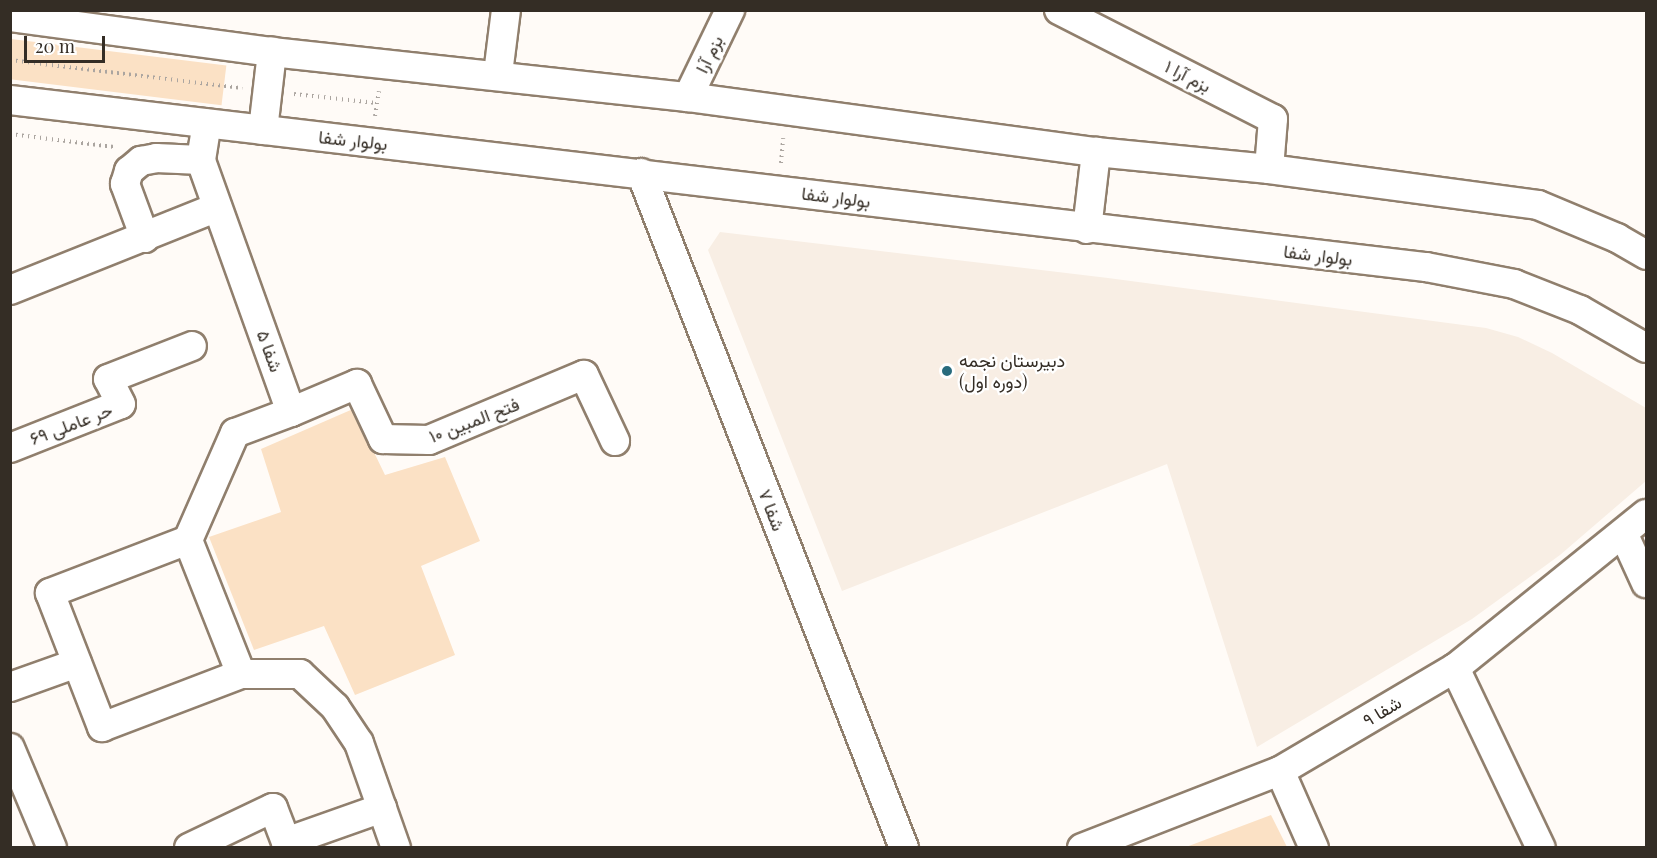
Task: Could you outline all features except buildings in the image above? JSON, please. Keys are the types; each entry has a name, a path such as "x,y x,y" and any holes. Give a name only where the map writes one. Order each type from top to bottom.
{"street":[{"path":"498,74 506,10"},
{"name":"بزم آرا","path":"688,97 730,10"},
{"name":"بزم آرا ۱","path":"1059,10 1273,118 1269,169"},
{"path":"10,17 272,51 498,74 688,97 1096,152 1269,169 1538,205 1617,238 1647,255"},
{"path":"263,130 272,51"},
{"name":"بولوار شفا","path":"10,100 641,172 1087,229 1426,267 1514,284 1580,310 1647,348"},
{"name":"شفا ۵","path":"207,123 201,160 291,412"},
{"path":"1087,229 1096,152"},
{"path":"145,237 125,184 129,171 141,161 156,158 201,160"},
{"name":"شفا ۷","path":"641,172 904,848"},
{"path":"10,290 217,207"},
{"name":"حر عاملی ۶۹","path":"10,448 121,404 108,379 192,346"},
{"name":"فتح المبین ۱۰","path":"291,412 357,384 383,440 429,440 585,375 615,441"},
{"path":"291,412 235,433 188,540 50,593 102,727 241,674 300,674 335,707 358,743 396,848"},
{"name":"شفا ۹","path":"1082,848 1280,771 1455,668 1624,535 1647,513"},
{"path":"1624,535 1647,582"},
{"path":"188,540 241,674"},
{"path":"10,687 77,663"},
{"path":"1455,668 1541,848"},
{"path":"10,748 52,848"},
{"path":"1280,771 1314,848"},
{"path":"189,848 273,808 286,842 382,808"}],"path":[{"path":"10,60 377,103"},
{"path":"371,142 383,63"},
{"path":"778,190 786,110"},
{"path":"10,134 130,148 141,161"}],"shaded area":[{"path":"11,39 226,65 222,105 10,79"},
{"path":"720,232 1108,278 1486,328 1518,337 1552,353 1646,408 1646,481 1560,555 1472,619 1257,747 1167,464 842,591 708,250"},
{"path":"353,409 385,475 445,457 480,541 421,566 455,655 355,695 324,626 254,650 209,537 281,512 261,449"},
{"path":"1271,815 1287,847 1186,847"}],"place":[{"name":"دبیرستان نجمه (دوره اول)","path":"947,371"}]}
